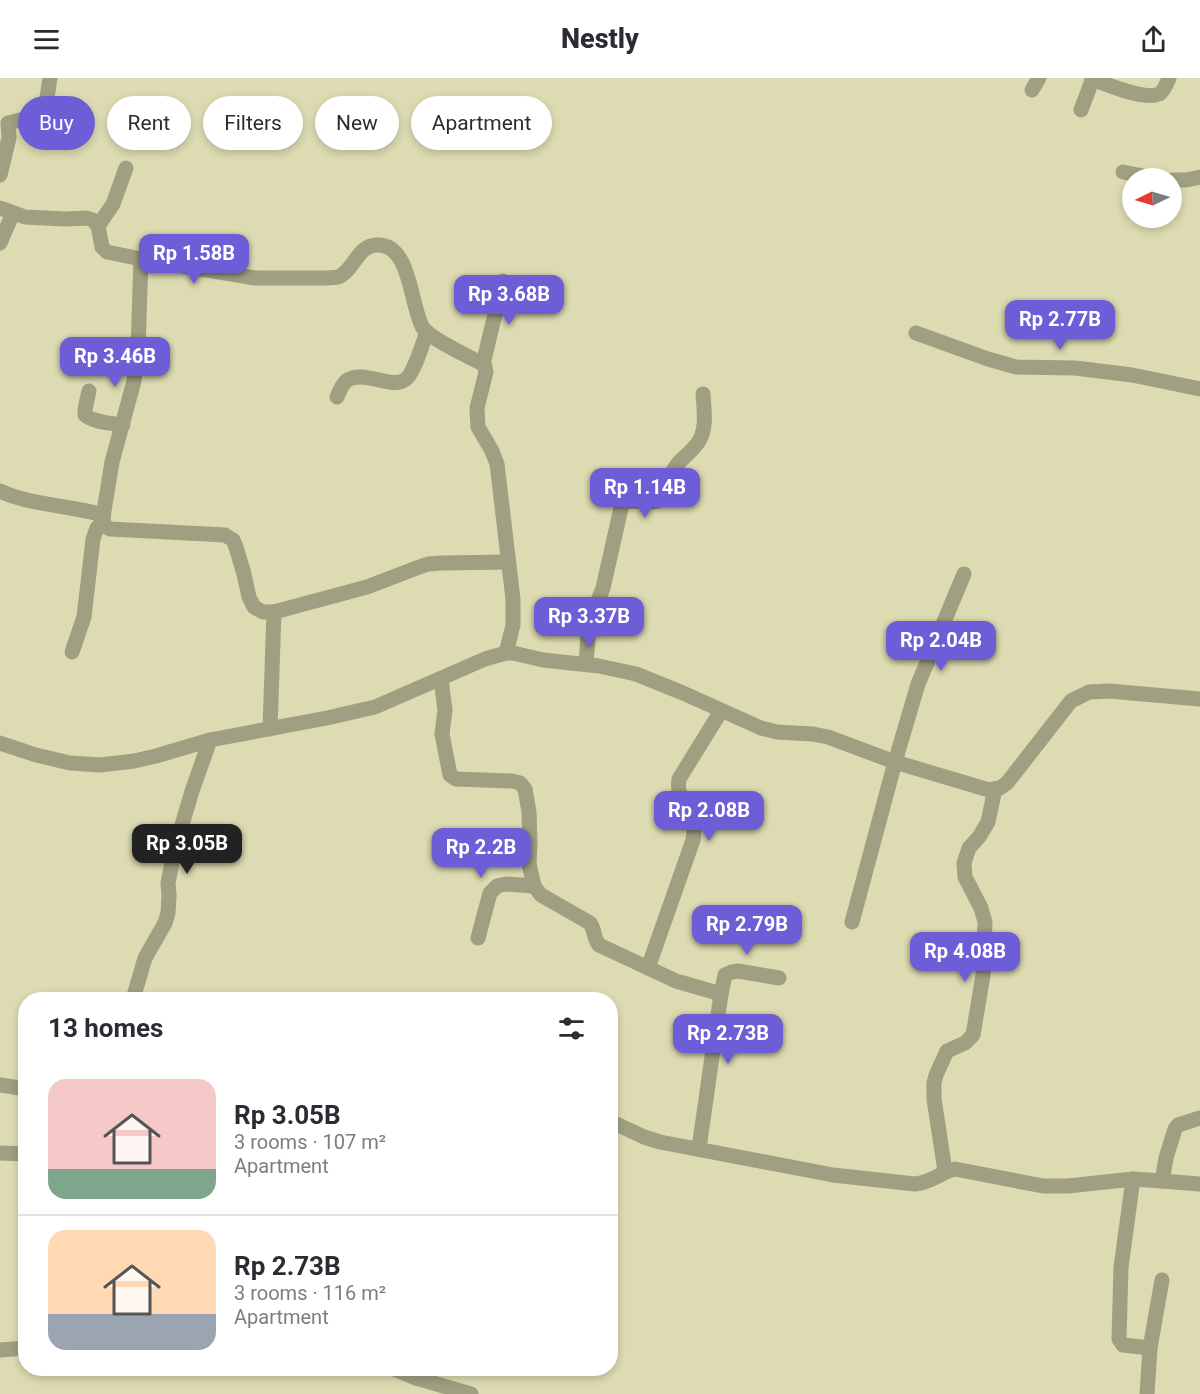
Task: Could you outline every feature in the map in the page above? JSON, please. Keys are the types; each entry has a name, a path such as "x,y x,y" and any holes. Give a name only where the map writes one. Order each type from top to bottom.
{"street":[{"path":"0,175 9,138 4,122 40,115 46,104 50,78"},
{"path":"1081,110 1092,78 1128,92 1152,96 1164,90 1169,78"},
{"path":"98,226 113,204 126,168"},
{"path":"1182,180 1200,177"},
{"path":"0,243 7,211 25,217 87,218 93,220 98,226 102,247 106,252 141,260 255,278 328,278 338,276 345,271 366,248 372,245 379,245 394,251 403,264 420,320 427,332 485,367 486,372 477,408 478,427 497,464 503,512 513,599 513,625 506,653"},
{"path":"141,260 138,348 134,381 112,462 104,525 110,529 225,535 233,540 236,547 249,597 254,607 263,612 274,612 367,587 428,564 507,562"},
{"path":"483,364 503,281"},
{"path":"336,397 344,382 354,377 398,383 405,380 410,375 427,332"},
{"path":"916,333 1016,367 1086,370 1132,375 1200,389"},
{"path":"89,391 85,409 89,418 123,425"},
{"path":"586,664 592,615 603,588 622,504 628,500 649,503 660,500 676,466 699,441 703,432 703,394"},
{"path":"0,492 16,498 88,512 103,519"},
{"path":"72,652 84,617 93,539 103,519"},
{"path":"852,922 918,684 964,574"},
{"path":"270,729 274,612"},
{"path":"0,743 70,763 100,765 134,761 210,740 375,707 485,659 506,653 521,654 543,660 586,664 636,675 760,728 828,738 895,762 989,790 1000,788 1007,783 1071,701 1089,692 1127,692 1197,699"},
{"path":"441,679 445,710 442,734 450,775 456,779 512,781 520,783 525,789 529,812 529,864 534,886 541,895 590,923 599,945 676,981 721,994"},
{"path":"648,968 693,840 695,828 693,816 679,792 679,779 722,711"},
{"path":"135,992 145,958 165,923 168,883 174,852 210,740"},
{"path":"945,1171 934,1099 934,1083 947,1051 965,1043 973,1035 983,975 985,922 981,908 965,878 964,863 969,848 988,822 995,789"},
{"path":"478,938 490,893 497,886 506,884 534,886"},
{"path":"699,1148 725,975 738,971 779,978"},
{"path":"0,1085 18,1088"},
{"path":"1162,1180 1175,1129 1178,1125 1200,1118"},
{"path":"618,1125 660,1142 833,1175 915,1184 925,1183 945,1171 955,1169 1043,1186 1068,1186 1133,1179 1200,1184"},
{"path":"0,1153 18,1154"},
{"path":"1133,1179 1121,1267 1119,1339 1124,1345 1150,1348"},
{"path":"1147,1394 1150,1348 1162,1280"},
{"path":"0,1350 18,1349"},
{"path":"411,1376 471,1394"}]}
